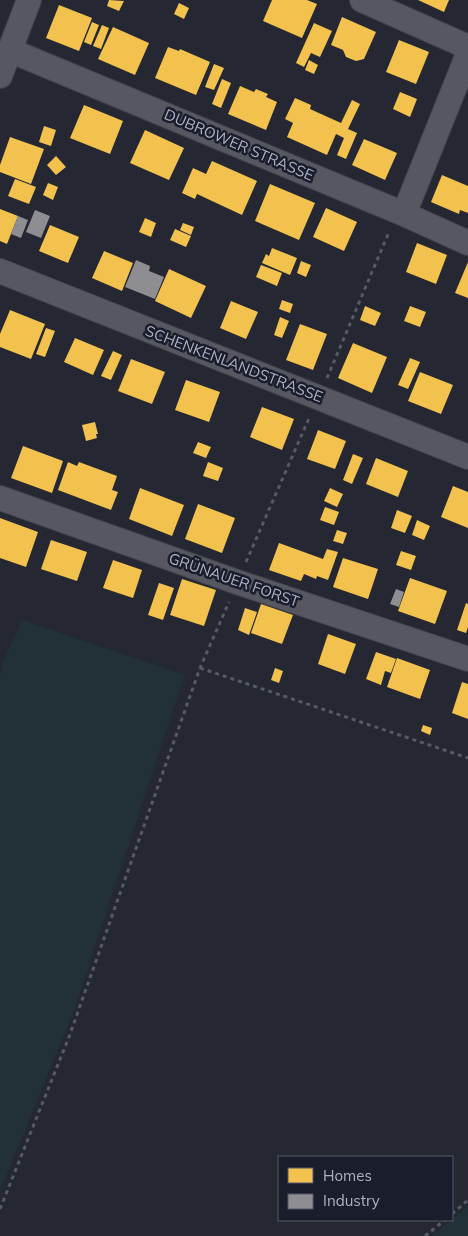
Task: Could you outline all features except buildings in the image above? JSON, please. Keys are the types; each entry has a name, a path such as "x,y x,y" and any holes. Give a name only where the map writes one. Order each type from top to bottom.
{"street":[{"path":"0,76 29,0"},
{"path":"362,0 468,46"},
{"name":"DUBROWER STRASSE","path":"9,50 404,214 468,243"},
{"path":"404,214 468,54"},
{"name":"SCHENKENLANDSTRASSE","path":"0,271 468,457"},
{"name":"GRÜNAUER FORST","path":"0,498 237,582 468,659"}],"path":[{"path":"0,1209 69,1037 200,668 237,582"},
{"path":"200,668 468,758"},
{"path":"453,1213 468,1200"},
{"path":"425,1236 444,1221"}],"shaded area":[{"path":"22,620 185,675 73,1013 0,1191 0,675 3,662"},
{"path":"468,1206 468,1236 432,1236 450,1221 453,1221 453,1218"}]}
